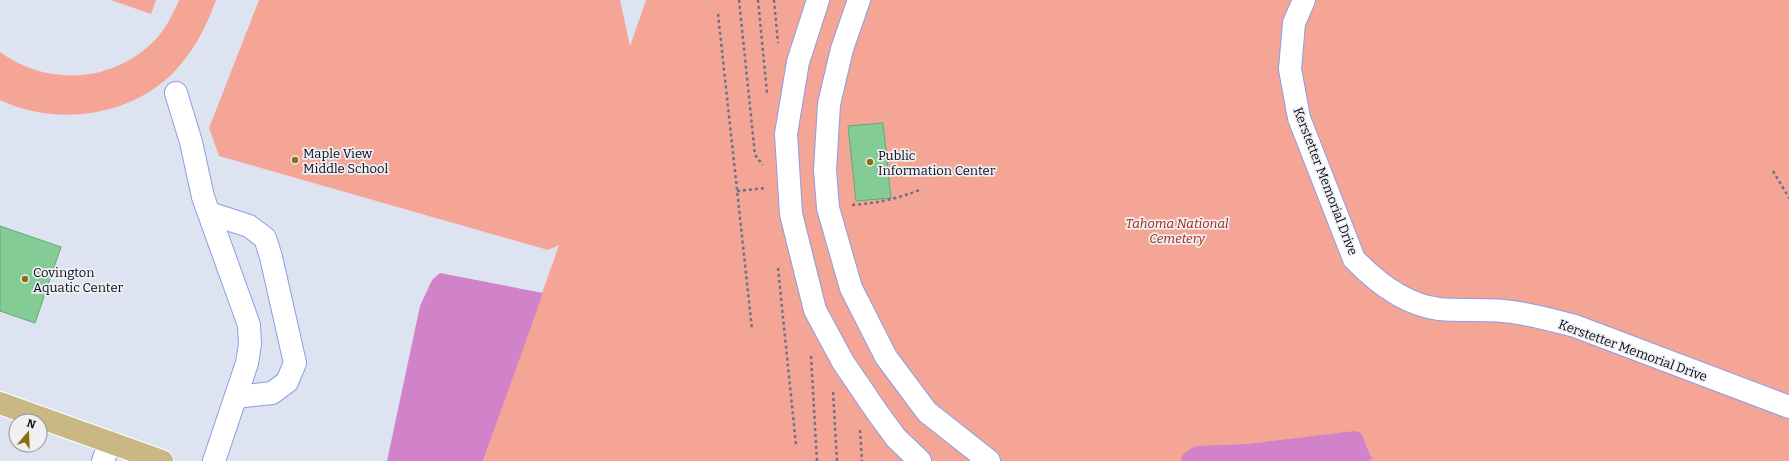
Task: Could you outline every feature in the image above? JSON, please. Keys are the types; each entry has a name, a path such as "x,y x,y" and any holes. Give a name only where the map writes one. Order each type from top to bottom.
{"main road":[{"path":"0,403 107,451 162,461"}],"street":[{"path":"818,0 798,62 786,134 792,214 815,310 843,362 877,412 896,438 920,461"},
{"path":"859,0 842,49 829,104 825,170 828,208 851,288 886,357 927,412 989,461"},
{"name":"Kerstetter Memorial Drive","path":"1304,0 1294,23 1290,69 1299,118 1354,259 1367,273 1387,288 1412,303 1438,309 1504,311 1539,317 1575,326 1789,407"},
{"path":"176,93 191,142 203,197 249,325 250,344 248,357 214,461"},
{"path":"209,213 250,226 264,238 271,257 295,363 288,382 272,393 236,396"}],"path":[{"path":"740,0 755,155 767,171"},
{"path":"758,0 768,100"},
{"path":"718,14 752,329"},
{"path":"1773,172 1789,198"},
{"path":"737,191 769,188"},
{"path":"849,205 876,204 922,190"},
{"path":"778,266 796,444"},
{"path":"811,352 817,461"},
{"path":"833,384 837,461"}],"green space":[{"path":"111,0 156,0 151,14"},
{"path":"179,0 216,0 202,34 187,57 163,82 143,96 120,106 96,112 72,115 47,114 23,109 0,100 0,52 19,63 39,71 59,75 80,75 101,72 121,65 139,54 156,39 169,21"},
{"name":"Tahoma National Cemetery","path":"259,0 620,0 630,46 646,0 1789,0 1789,461 483,461 559,245 548,250 219,156 209,128"}],"shaded area":[{"path":"440,273 543,293 483,461 387,461 420,306 432,280"},
{"path":"1355,431 1361,433 1372,458 1369,461 1182,461 1181,457 1190,449 1197,446 1248,444"}],"building":[{"name":"Public Information Center","path":"883,123 891,198 856,201 848,126"},
{"name":"Covington Aquatic Center","path":"0,226 61,247 35,323 0,311"}],"place":[{"name":"Maple View Middle School","path":"295,160"},
{"name":"Public Information Center","path":"870,162"},
{"name":"Covington Aquatic Center","path":"25,279"}]}
